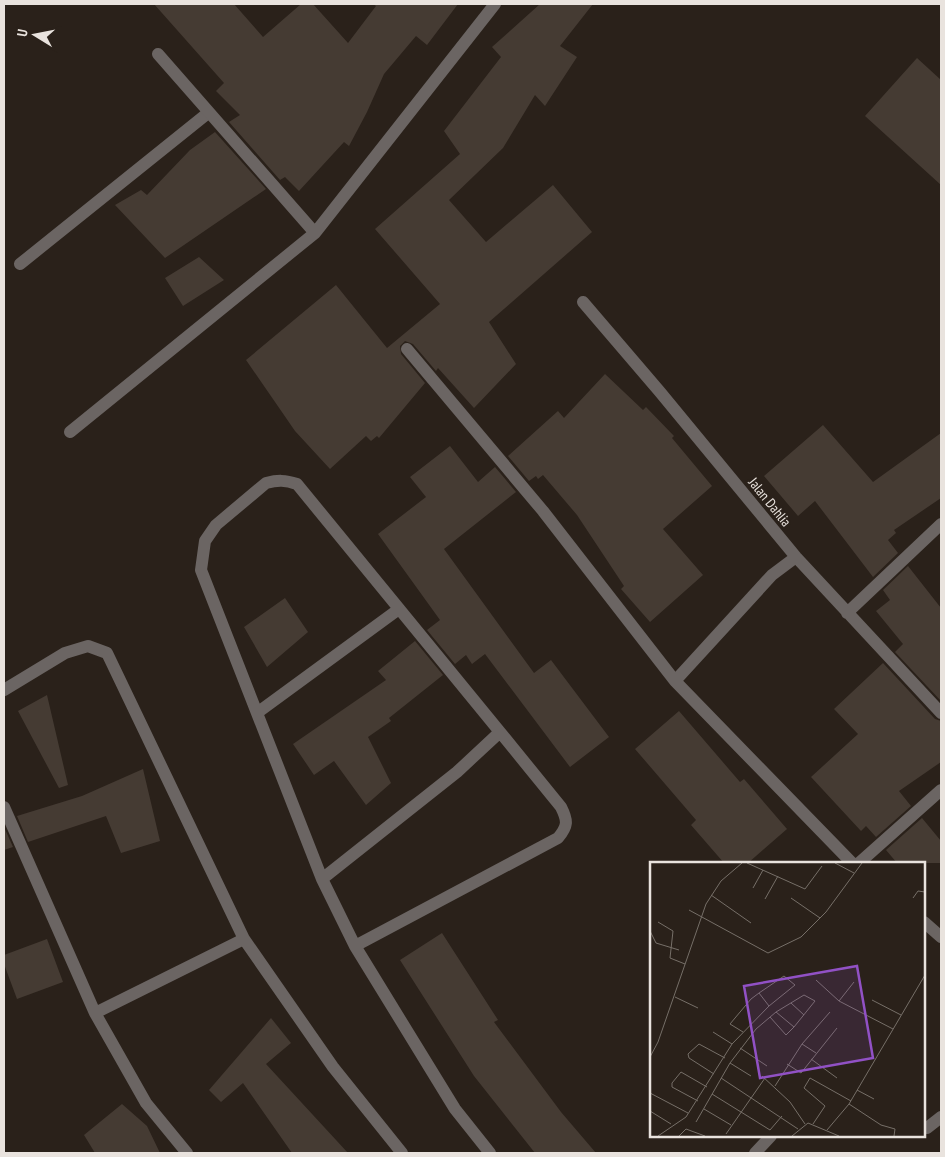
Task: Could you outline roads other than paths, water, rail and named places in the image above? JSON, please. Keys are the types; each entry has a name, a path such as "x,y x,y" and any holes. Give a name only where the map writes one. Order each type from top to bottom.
{"street":[{"path":"70,432 316,233 495,4"},
{"path":"158,54 208,113 316,233"},
{"path":"20,264 208,113"},
{"name":"Jalan Dahlia","path":"583,302 796,557 941,713"},
{"path":"407,349 543,511 675,681 851,862"},
{"path":"354,946 558,838 566,827 567,818 561,807 297,484 285,480 266,483 216,525 204,541 201,570 322,879 354,946 455,1109 490,1153"},
{"path":"847,613 941,524"},
{"path":"675,681 772,575 796,557"},
{"path":"257,713 399,609"},
{"path":"4,690 65,653 88,646 107,653 244,938 333,1067 402,1153"},
{"path":"322,879 457,772 500,732"},
{"path":"860,862 941,790"},
{"path":"4,807 95,1013 146,1103 187,1153"},
{"path":"925,923 941,937"},
{"path":"95,1013 244,938"},
{"path":"927,1128 941,1117"},
{"path":"755,1153 770,1137"}]}
